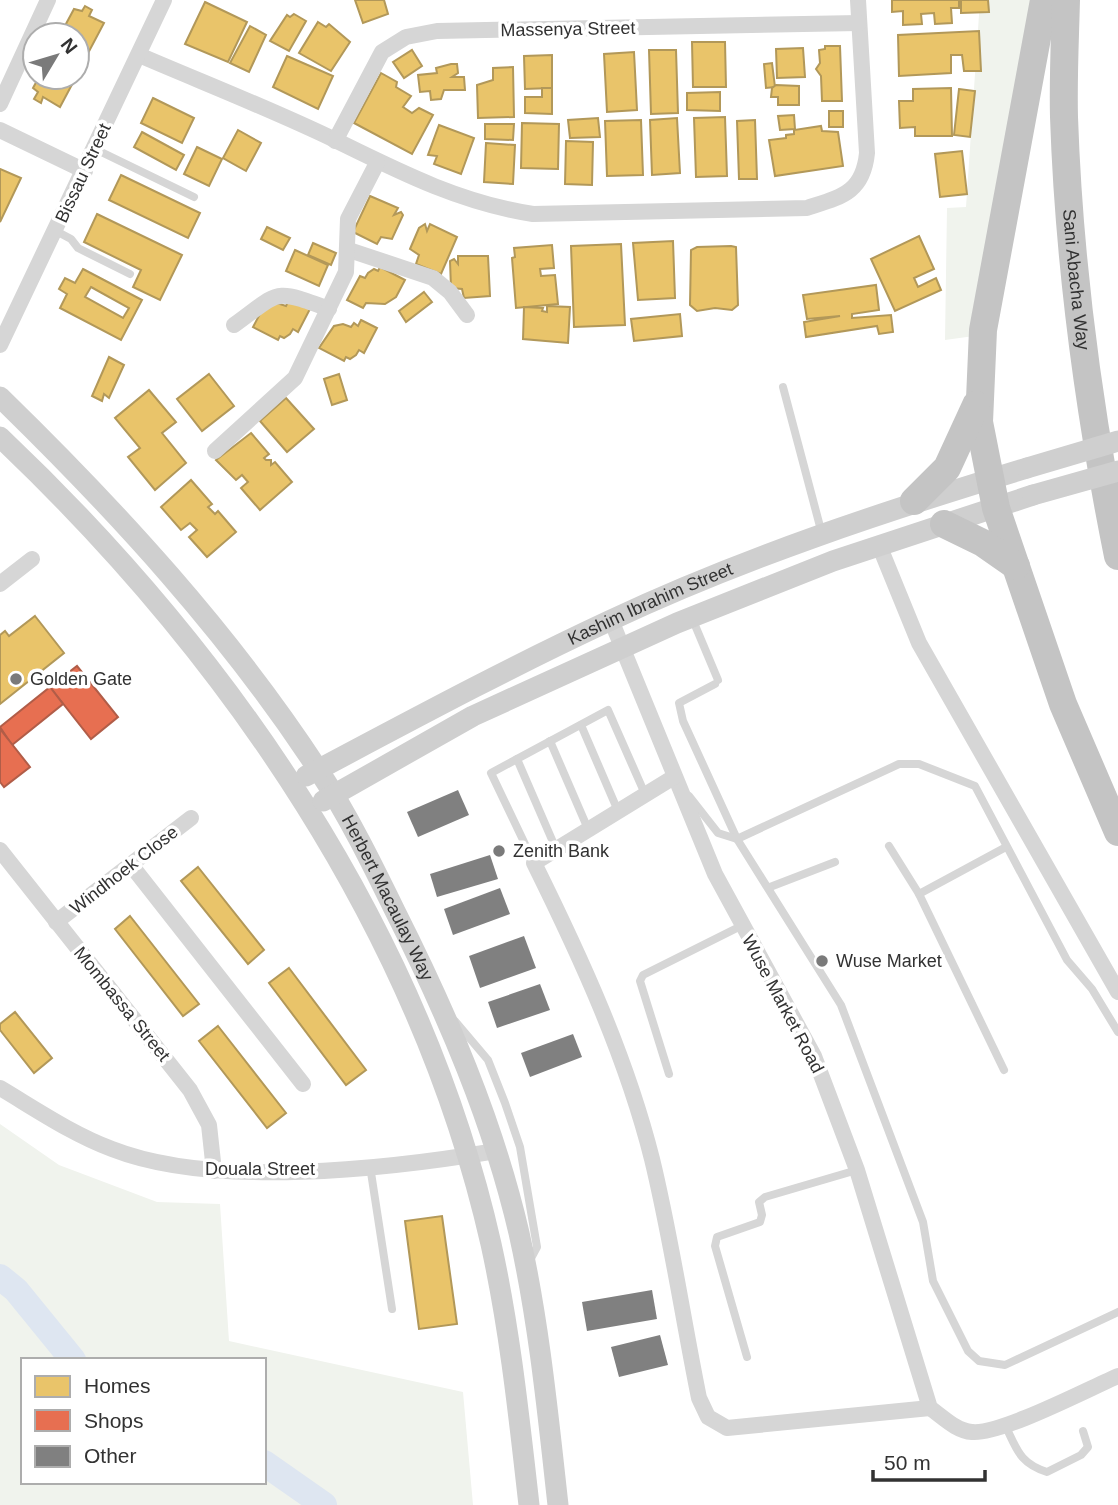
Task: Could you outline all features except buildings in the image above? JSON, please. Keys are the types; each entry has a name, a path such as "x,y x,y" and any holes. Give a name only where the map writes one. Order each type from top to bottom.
{"highway":[{"path":"1044,0 983,330 979,400 988,480 996,508 1063,704 1118,832"},
{"name":"Sani Abacha Way","path":"1066,0 1064,116 1073,250 1094,438 1118,556"},
{"path":"914,501 947,468 979,400"},
{"path":"944,524 983,542 1016,566"}],"main road":[{"name":"Herbert Macaulay Way","path":"0,397 94,489 159,563 252,678 318,769 384,888 440,1005 496,1151 526,1269 558,1505"},
{"name":"Herbert Macaulay Way","path":"0,437 75,508 138,580 231,695 293,783 362,903 442,1081 467,1156 490,1243 507,1327 529,1505"},
{"name":"Kashim Ibrahim Street","path":"293,783 459,694 611,620 822,534 914,501 1118,441"},
{"name":"Kashim Ibrahim Street","path":"309,809 473,716 692,617 879,545 1033,495 1118,471"}],"street":[{"path":"0,104 48,0"},
{"name":"Bissau Street","path":"0,345 164,0"},
{"path":"139,55 335,141 377,163 450,194 501,209 533,214 807,208 839,198 858,184 865,172 867,153 858,0"},
{"name":"Massenya Street","path":"335,141 382,52 407,37 437,31 859,23"},
{"path":"0,130 85,171"},
{"path":"215,451 295,378 346,272 349,250 348,219 377,163"},
{"path":"349,250 433,278 450,292 467,315"},
{"path":"233,325 276,294 291,294 328,309"},
{"path":"879,545 919,642 1118,992"},
{"path":"0,584 32,559"},
{"name":"Wuse Market Road","path":"611,620 674,777 741,926 814,1056 857,1170 930,1408"},
{"path":"674,777 534,863 576,948 615,1045 652,1158 699,1398 708,1417 727,1428 930,1408 955,1427 972,1433 1005,1425 1118,1376"},
{"name":"Windhoek Close","path":"56,922 191,818"},
{"name":"Mombassa Street","path":"0,850 190,1090 209,1125 214,1171"},
{"path":"131,865 303,1084"},
{"name":"Douala Street","path":"0,1088 78,1135 114,1150 154,1162 214,1171 370,1166 496,1151"}],"lane":[{"path":"95,149 194,198"},
{"path":"56,231 71,239 78,248 130,274"},
{"path":"783,387 822,534"},
{"path":"692,617 717,682 679,703 683,721 737,839 831,987 850,1025 923,1222 933,1281 968,1351 979,1361 1005,1365 1118,1312"},
{"path":"534,863 491,773 608,710 645,794"},
{"path":"581,725 618,811"},
{"path":"550,741 588,830"},
{"path":"517,759 556,849"},
{"path":"674,777 718,833 737,839 899,764 919,764 975,786 1067,960 1092,989 1118,1032"},
{"path":"889,846 919,894 1004,1070"},
{"path":"919,894 1006,847"},
{"path":"769,887 835,862"},
{"path":"669,1074 639,981 643,975 741,926"},
{"path":"440,1005 488,1060 520,1147 537,1247 526,1269"},
{"path":"370,1166 392,1309"},
{"path":"747,1357 715,1246 717,1237 760,1222 760,1202 765,1196 857,1170"},
{"path":"1005,1425 1025,1461 1030,1466 1047,1472 1081,1455 1088,1447 1083,1431"}],"shaded area":[{"path":"980,0 1032,0 974,336 945,340 947,208 966,207"},
{"path":"0,1124 59,1165 157,1202 220,1204 229,1341 463,1392 473,1505 0,1505"}],"waterway":[{"path":"0,1277 16,1290 71,1358"},
{"path":"266,1464 324,1505"}],"place":[{"name":"Golden Gate","path":"16,679"},
{"name":"Zenith Bank","path":"499,851"},
{"name":"Wuse Market","path":"822,961"}]}
